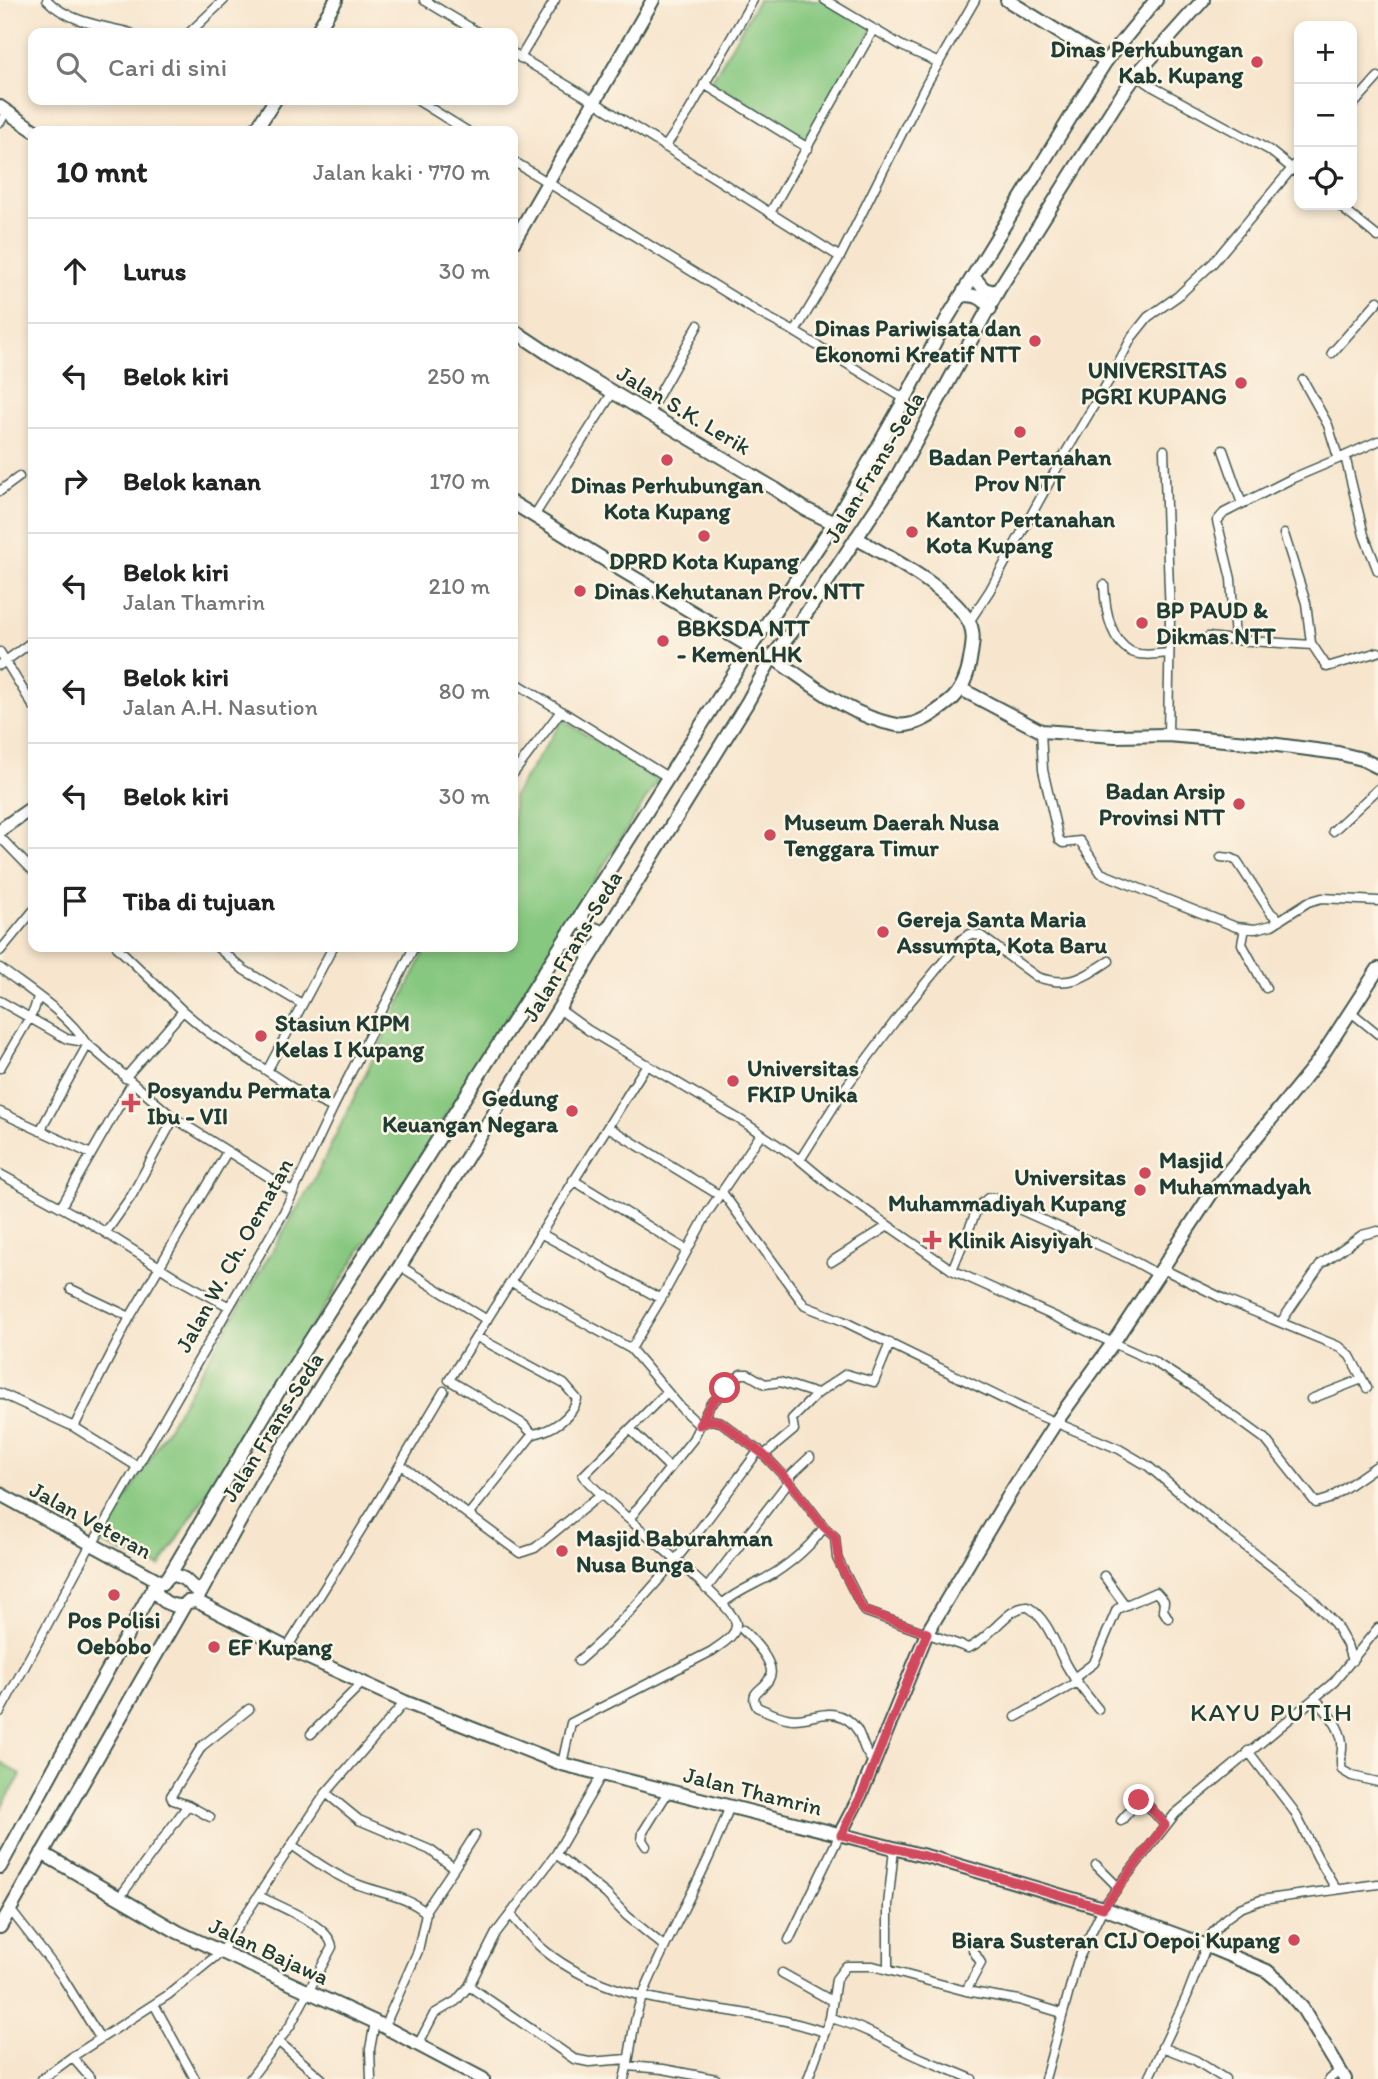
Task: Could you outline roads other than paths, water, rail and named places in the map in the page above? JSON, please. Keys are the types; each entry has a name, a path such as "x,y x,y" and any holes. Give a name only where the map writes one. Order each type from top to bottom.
{"main road":[{"path":"319,28 336,0"},
{"path":"518,235 653,0"},
{"path":"1007,0 1106,61"},
{"name":"Jalan Frans-Seda","path":"0,1866 162,1582 287,1377 751,647 834,523 948,317 1106,61 1156,0"},
{"name":"Jalan Frans-Seda","path":"0,1927 268,1470 400,1266 747,703 772,657 803,618 895,480 999,289 1136,75 1203,0"},
{"path":"258,126 272,105"},
{"path":"1,116 28,128"},
{"path":"1,116 28,135"},
{"path":"974,277 984,289 994,292 999,289"},
{"path":"963,295 979,297 990,309"},
{"name":"Jalan S.K. Lerik","path":"518,333 805,509 834,523"},
{"path":"518,506 751,647"},
{"path":"772,657 831,698 867,716 898,725 916,723 925,718 953,700 961,689 972,650 969,622 955,603 939,590 856,538"},
{"path":"961,689 1041,731 1115,736 1168,735 1270,744 1338,753 1362,759 1378,767"},
{"path":"0,830 28,810"},
{"path":"581,917 586,926 605,933"},
{"path":"566,941 577,944 590,956"},
{"path":"841,1835 862,1794 927,1633 1056,1422 1113,1343 1215,1188 1319,1060 1378,969"},
{"name":"Jalan Veteran","path":"0,1494 94,1541 162,1582"},
{"path":"171,1573 177,1575 193,1600 165,1603 158,1596 162,1582 171,1573"},
{"name":"Jalan Thamrin","path":"193,1600 287,1648 405,1702 562,1764 933,1858 1103,1908 1207,1946 1267,1971 1279,1981 1303,2009 1338,2076"},
{"name":"Jalan Bajawa","path":"42,1853 178,1931 380,2025 466,2075 484,2079"}],"street":[{"path":"47,0 61,12 112,28"},
{"path":"194,28 224,0"},
{"path":"424,0 471,28"},
{"path":"518,52 555,0"},
{"path":"665,147 753,0"},
{"path":"825,0 902,47 939,63"},
{"path":"795,332 840,257 939,63 975,0"},
{"path":"770,213 873,30"},
{"path":"518,56 840,257"},
{"path":"1136,75 1269,150 1294,170"},
{"path":"1357,100 1378,77"},
{"path":"704,84 808,148"},
{"path":"425,105 459,126"},
{"path":"518,164 905,399"},
{"path":"969,622 990,590 1132,337 1148,317 1178,296 1213,263 1294,165"},
{"path":"1344,210 1378,237"},
{"path":"1332,353 1378,301"},
{"path":"648,414 698,325"},
{"path":"1303,380 1328,425 1341,457 1364,535 1378,570"},
{"path":"534,516 613,392"},
{"path":"1235,640 1231,579 1217,521 1220,516 1378,441"},
{"path":"1164,450 1170,617 1168,735"},
{"path":"1223,450 1242,504"},
{"path":"0,491 19,477"},
{"path":"1283,534 1306,603 1312,646 1327,667 1378,652"},
{"path":"1104,585 1105,607 1109,619 1128,650 1143,654 1169,653"},
{"path":"1208,637 1312,646"},
{"path":"3,663 28,645"},
{"path":"0,652 3,663 28,699"},
{"path":"518,684 669,778"},
{"path":"518,767 561,711"},
{"path":"1041,731 1043,770 1059,840 1063,843 1080,841 1098,869 1106,874 1221,922 1245,929 1264,928 1308,902 1322,898 1378,901"},
{"path":"1333,831 1378,789"},
{"path":"0,837 28,866"},
{"path":"1221,857 1237,861 1272,913 1280,920"},
{"path":"0,951 28,917"},
{"path":"1245,929 1242,944 1266,988"},
{"path":"800,1160 846,1087 904,1009 962,939 970,934 981,936 1030,972 1047,980 1079,980 1109,961"},
{"path":"122,952 209,1033 299,1091 333,1108"},
{"path":"223,952 244,970 302,1004"},
{"path":"267,1071 329,952"},
{"name":"Jalan W. Ch. Oematan","path":"0,1712 94,1541 284,1213 411,952"},
{"path":"0,968 38,997 79,1033 86,1043 174,1118 293,1192"},
{"path":"0,1068 37,1005 38,997"},
{"path":"0,1001 67,1038 86,1043"},
{"path":"559,1009 588,1030 742,1121 952,1270 1153,1361 1192,1385 1265,1439 1317,1503 1329,1499 1378,1465"},
{"path":"61,1207 129,1081 183,1011"},
{"path":"1351,1012 1378,1034"},
{"path":"40,1131 86,1043"},
{"path":"534,1434 523,1424 449,1380 647,1064"},
{"path":"0,1112 91,1154"},
{"path":"106,1232 132,1195 174,1118"},
{"path":"608,1127 720,1193 805,1306 1119,1449 1148,1466 1229,1534 1305,1592 1335,1624 1347,1645 1352,1661"},
{"path":"631,1349 720,1193 761,1135"},
{"path":"74,1427 130,1317 227,1152"},
{"path":"0,1174 106,1232 228,1306"},
{"path":"573,1180 687,1250"},
{"path":"952,1270 978,1207 988,1198 994,1198 1130,1259 1340,1347 1350,1356 1365,1383 1311,1399"},
{"path":"831,1262 888,1226"},
{"path":"1281,1322 1321,1264 1362,1235 1378,1231"},
{"path":"540,1233 661,1299"},
{"path":"400,1266 487,1320"},
{"path":"511,1282 631,1349 699,1425"},
{"path":"71,1289 130,1317"},
{"path":"469,1514 534,1434 549,1430 574,1408 577,1399 564,1384 477,1337"},
{"path":"578,1661 614,1630 677,1562 762,1453 794,1430 792,1419 817,1394 848,1373 874,1382 890,1343"},
{"path":"630,1518 693,1439 710,1405 741,1374 748,1374 765,1384 780,1382 817,1394"},
{"path":"287,1648 444,1391"},
{"path":"562,1764 570,1723 690,1664 732,1636 736,1628 736,1620 722,1604 630,1518 600,1495 584,1474 667,1392"},
{"path":"0,1393 74,1427 138,1467"},
{"path":"699,1425 711,1420 721,1422 762,1453 789,1481 824,1527 835,1537 839,1563 863,1610 968,1648 979,1643 1017,1608 1026,1606 1034,1612 1054,1639 1075,1680 1098,1709"},
{"path":"631,1430 670,1468"},
{"path":"706,1589 792,1474 810,1457"},
{"path":"401,1465 523,1553 544,1541 600,1495"},
{"path":"722,1604 740,1590 788,1564 824,1527"},
{"path":"1104,1576 1125,1605"},
{"path":"1016,1717 1075,1680 1094,1663 1115,1611 1157,1592 1164,1601 1163,1610 1168,1618"},
{"path":"1045,2079 1077,1962 1103,1908 1118,1887 1165,1825 1201,1790 1334,1682 1378,1628"},
{"path":"743,1630 765,1655 771,1670 768,1681 755,1693 754,1701 757,1707 783,1718 797,1719 825,1713 845,1718 860,1734 866,1754 874,1762"},
{"path":"311,1734 363,1682"},
{"path":"1315,1698 1339,1732 1342,1770 1352,1776 1378,1782"},
{"path":"42,2079 155,2004 221,1952 326,1793 405,1702"},
{"path":"210,1817 173,1800 171,1796 202,1746 249,1709"},
{"path":"1248,1751 1294,1811 1336,1889"},
{"path":"418,2045 433,2014 456,2001 469,1986 496,1933 555,1854 601,1776"},
{"path":"646,1846 642,1840 643,1832 668,1792"},
{"path":"326,1793 359,1820 424,1847 454,1868"},
{"path":"1121,1821 1139,1800 1143,1800 1165,1825"},
{"path":"119,1898 188,1805"},
{"path":"624,2079 630,2038 642,1997 713,1848 729,1808"},
{"path":"425,1911 475,1835"},
{"path":"789,1940 841,1835"},
{"path":"292,1845 322,1866 355,1883 415,1905 425,1911 427,1916 418,1951 370,2049 371,2079"},
{"path":"888,1969 888,1905 894,1849"},
{"path":"555,1854 606,1894 627,1916 665,1947"},
{"path":"1096,1865 1118,1887"},
{"path":"1148,2079 1216,1928 1232,1913 1251,1903 1378,1884"},
{"path":"251,2079 279,2042 332,1948 331,1939 316,1926 259,1896"},
{"path":"9,1908 61,1975 100,2038"},
{"path":"511,1915 554,1957 614,1989 642,1997 785,2019 824,2032"},
{"path":"966,1991 981,1963 973,1950"},
{"path":"808,2079 830,2018 836,1979 846,1966 862,1965 888,1969 966,1991 1019,2000 1062,2012"},
{"path":"782,1973 832,2001"},
{"path":"469,1986 574,2059 628,2063 716,2079"},
{"path":"155,2004 195,2079"},
{"path":"830,2018 884,2038 909,2052 972,2079"},
{"path":"279,2042 322,2079"},
{"path":"1161,2048 1195,2060 1224,2079"},
{"path":"72,2057 91,2079"}],"place":[{"name":"Dinas Perhubungan Kab. Kupang","path":"1257,62"},
{"name":"Dinas Pariwisata dan Ekonomi Kreatif NTT","path":"1035,341"},
{"name":"UNIVERSITAS PGRI KUPANG","path":"1241,383"},
{"name":"Badan Pertanahan Prov NTT","path":"1020,432"},
{"name":"Dinas Perhubungan Kota Kupang","path":"667,460"},
{"name":"Kantor Pertanahan Kota Kupang","path":"912,532"},
{"name":"DPRD Kota Kupang","path":"704,536"},
{"name":"Dinas Kehutanan Prov. NTT","path":"580,591"},
{"name":"BP PAUD & Dikmas NTT","path":"1142,623"},
{"name":"BBKSDA NTT - KemenLHK","path":"663,641"},
{"name":"Badan Arsip Provinsi NTT","path":"1239,804"},
{"name":"Museum Daerah Nusa Tenggara Timur","path":"770,835"},
{"name":"Gereja Santa Maria Assumpta, Kota Baru","path":"883,932"},
{"name":"Stasiun KIPM Kelas I Kupang","path":"261,1036"},
{"name":"Universitas FKIP Unika","path":"733,1081"},
{"name":"Posyandu Permata Ibu - VII","path":"131,1103"},
{"name":"Gedung Keuangan Negara","path":"572,1111"},
{"name":"Masjid Muhammadyah","path":"1145,1173"},
{"name":"Universitas Muhammadiyah Kupang","path":"1140,1190"},
{"name":"Klinik Aisyiyah","path":"932,1240"},
{"name":"Masjid Baburahman Nusa Bunga","path":"562,1551"},
{"name":"Pos Polisi Oebobo","path":"114,1595"},
{"name":"EF Kupang","path":"214,1647"},
{"name":"Biara Susteran CIJ Oepoi Kupang","path":"1294,1940"}],"district":[{"name":"KAYU PUTIH","path":"1272,1712"}]}
